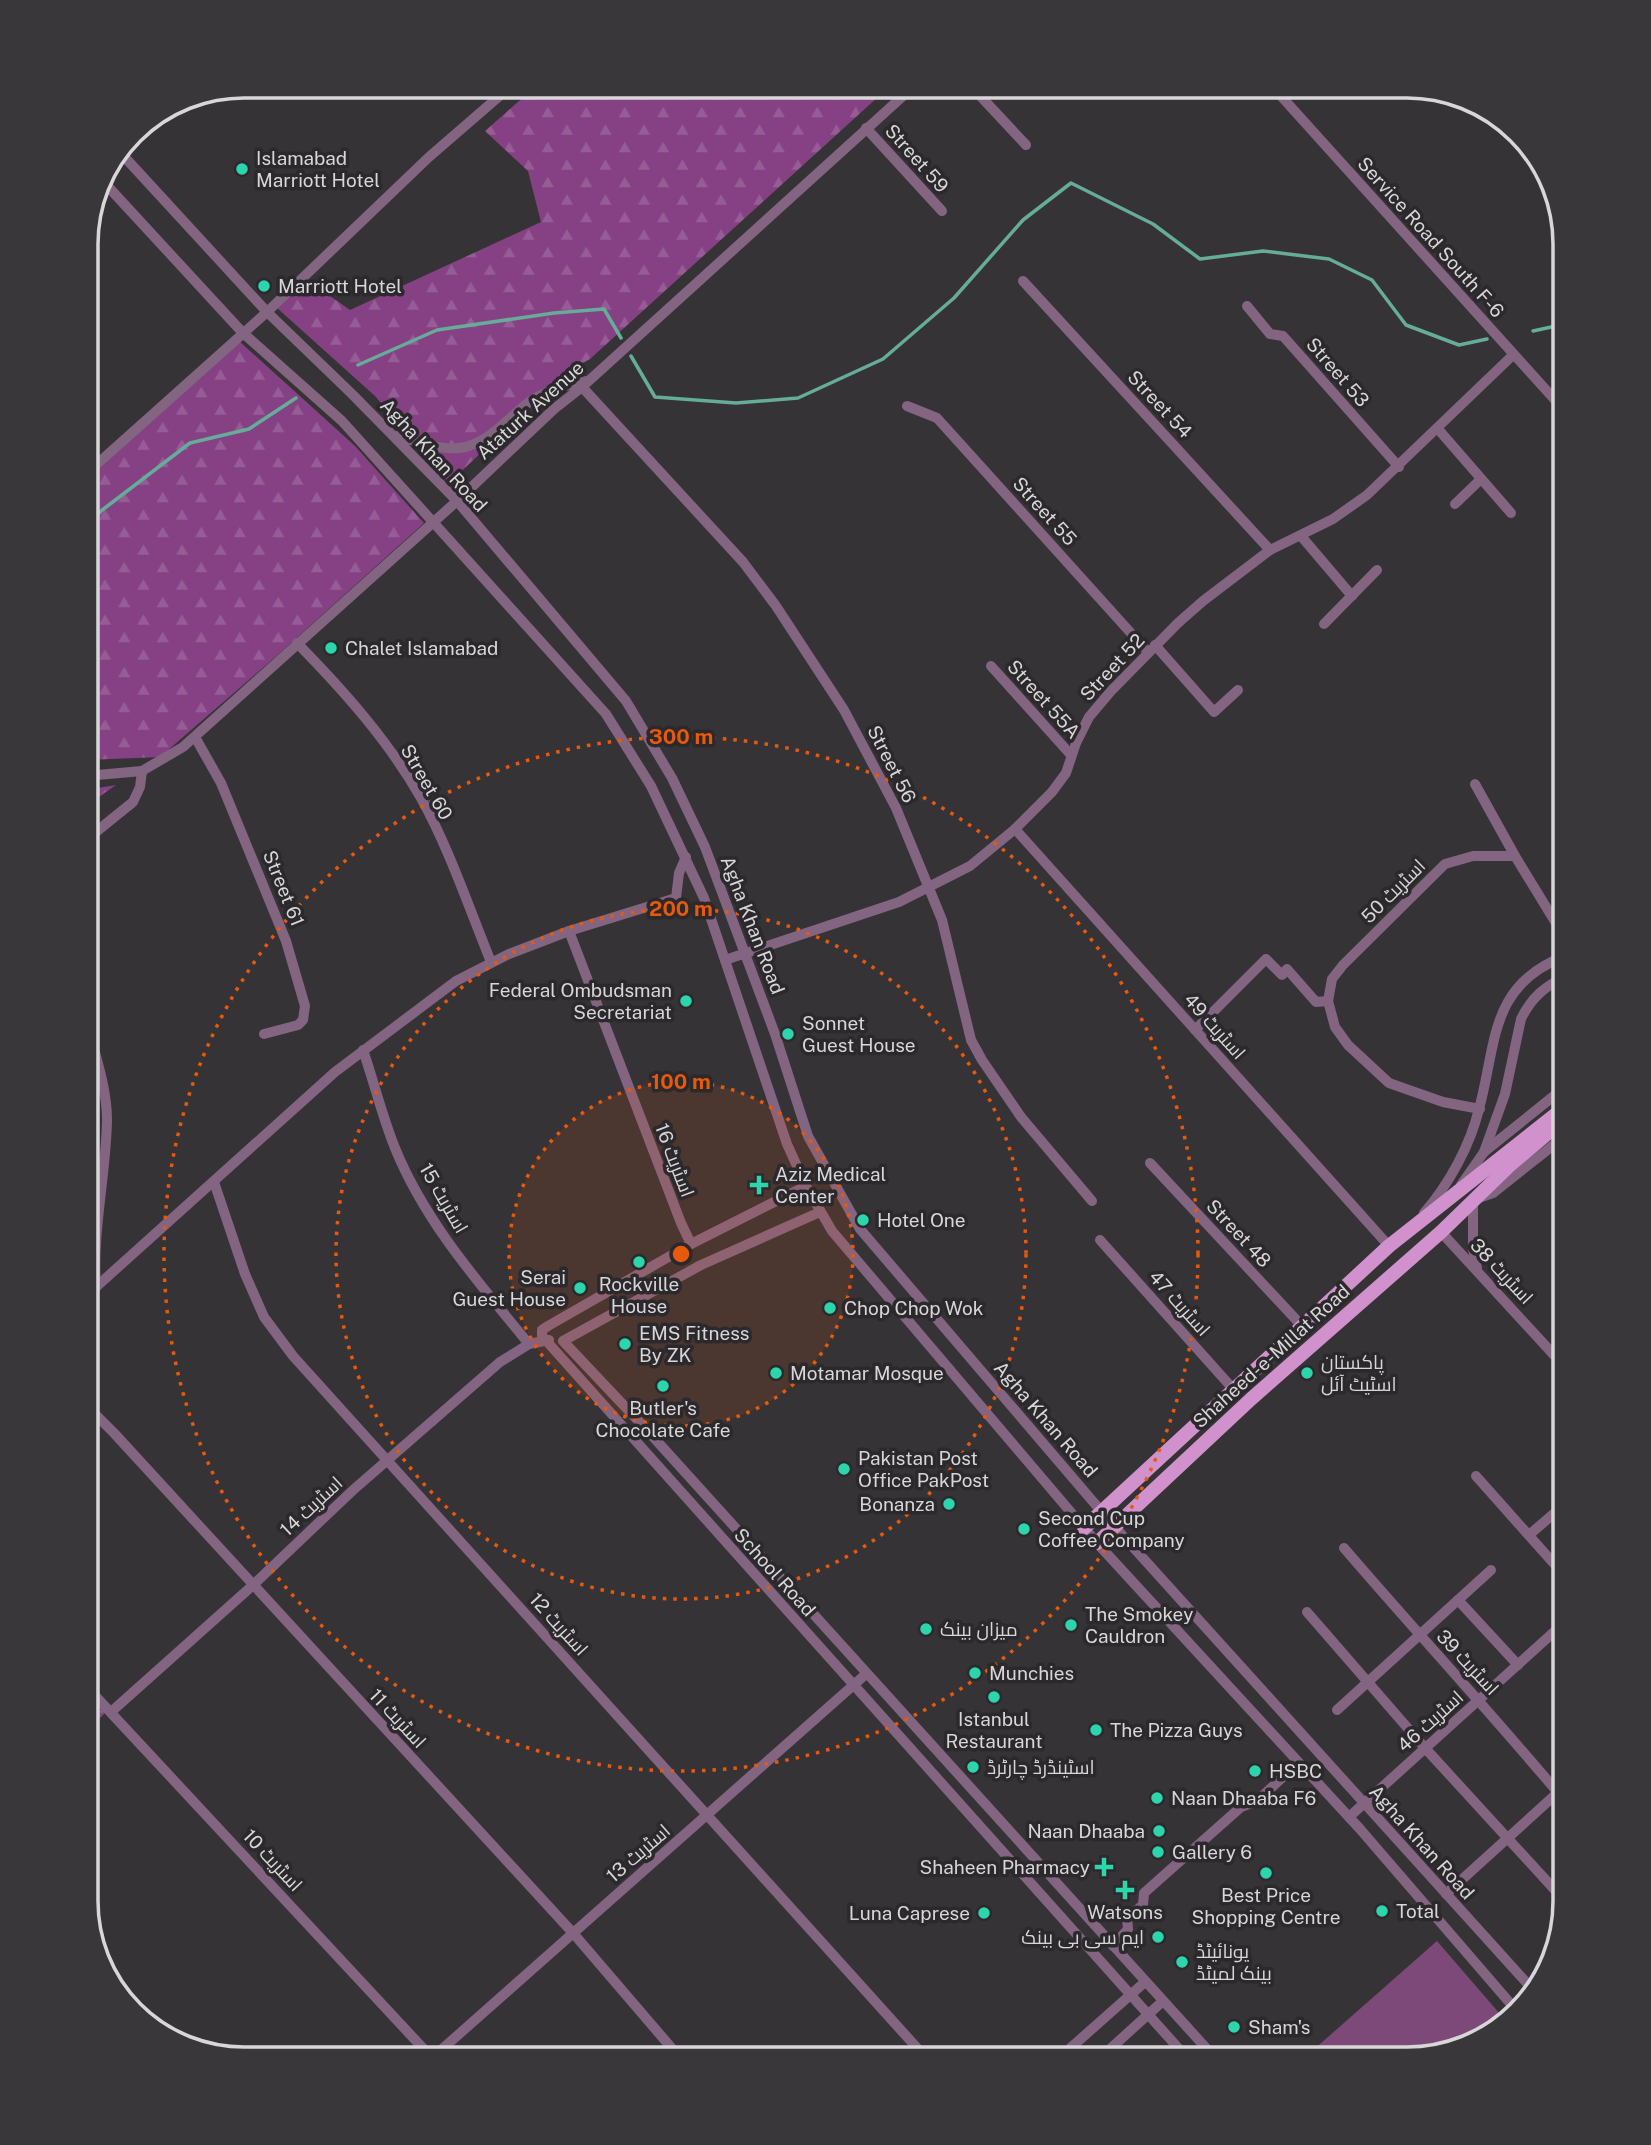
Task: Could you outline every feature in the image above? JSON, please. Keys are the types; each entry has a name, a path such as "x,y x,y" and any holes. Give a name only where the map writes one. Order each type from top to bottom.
{"main road":[{"name":"Shaheed-e-Millat Road","path":"1084,1528 1389,1246 1553,1116"},
{"name":"Shaheed-e-Millat Road","path":"1097,1543 1113,1525 1253,1397 1553,1129"},
{"path":"1407,1231 1417,1252"},
{"path":"1237,1387 1253,1397"}],"street":[{"path":"98,462 267,312 429,157 497,98"},
{"name":"Ataturk Avenue","path":"98,775 142,771 195,737 900,98"},
{"path":"982,98 1026,145"},
{"name":"Service Road South F-6","path":"1283,98 1553,398"},
{"name":"Street 59","path":"866,128 942,211"},
{"name":"Agha Khan Road","path":"126,158 267,312 457,501 626,701 672,778 699,836 775,1034 808,1136 860,1229 1113,1525 1527,1983"},
{"name":"Agha Khan Road","path":"109,188 243,333 342,421 607,714 651,786 686,857 704,898 787,1144 820,1212 841,1244 1097,1543 1349,1817 1510,2004"},
{"name":"Street 54","path":"1023,281 1270,550"},
{"name":"Street 53","path":"1247,306 1270,334 1283,336 1399,467"},
{"name":"Street 52","path":"725,960 898,902 970,866 1015,829 1052,792 1066,772 1089,717 1152,649 1203,601 1270,550 1333,519 1367,495 1513,355"},
{"path":"393,435 435,446 462,448 501,427 533,399 560,388 586,384"},
{"name":"Street 56","path":"586,384 743,562 776,606 844,710 896,808 942,920 971,1040 1021,1117 1092,1201"},
{"name":"Street 55","path":"907,406 937,418 1214,712 1238,690"},
{"path":"1438,429 1511,513"},
{"path":"1455,504 1481,480"},
{"path":"1301,536 1352,596"},
{"path":"1324,624 1377,570"},
{"name":"Street 60","path":"297,643 361,712 411,781 430,817 491,962"},
{"name":"Street 55A","path":"991,666 1071,755"},
{"name":"Street 61","path":"195,737 221,783 244,835 286,941 303,997 305,1013 298,1024 264,1034"},
{"path":"98,830 133,802 140,787 142,771"},
{"path":"1475,784 1553,918"},
{"name":"اسٹریٹ 49","path":"1015,829 1389,1246"},
{"name":"اسٹریٹ 50","path":"1322,1001 1332,979 1343,965 1445,864 1473,856 1515,856"},
{"path":"98,1285 335,1072 456,981 491,962 569,931 676,898 679,873 686,857"},
{"name":"اسٹریٹ 16","path":"569,931 597,1009 691,1244"},
{"path":"1195,1030 1266,959 1282,975 1287,970 1322,1001 1348,1045 1389,1083 1443,1102 1480,1109"},
{"path":"1407,1231 1443,1191 1474,1128 1495,1035 1510,997 1533,972 1553,962"},
{"path":"1484,1152 1505,1094 1521,1018 1541,991 1553,984"},
{"name":"اسٹریٹ 15","path":"363,1050 395,1148 433,1220 464,1264 529,1344"},
{"path":"98,1064 107,1117 98,1227"},
{"name":"Shaheed-e-Millat Road","path":"1458,1190 1484,1152 1553,1097"},
{"name":"Shaheed-e-Millat Road","path":"1473,1200 1493,1193 1553,1146"},
{"name":"Street 48","path":"1150,1163 1302,1326"},
{"name":"اسٹریٹ 12","path":"215,1182 245,1274 264,1317 293,1356 916,2047"},
{"path":"544,1340 542,1330 548,1326 691,1244 806,1186"},
{"path":"1473,1200 1477,1268"},
{"path":"563,1341 701,1265 820,1212"},
{"path":"841,1244 860,1229"},
{"name":"اسٹریٹ 38","path":"1441,1231 1553,1354"},
{"name":"اسٹریٹ 47","path":"1100,1240 1237,1387"},
{"name":"School Road","path":"548,1326 646,1429 1205,2047"},
{"name":"اسٹریٹ 14","path":"111,1712 252,1586 352,1491 500,1362 529,1344 544,1340 563,1341"},
{"name":"School Road","path":"544,1340 1177,2047"},
{"name":"اسٹریٹ 11","path":"98,1417 573,1933 671,2047"},
{"path":"1476,1476 1553,1562"},
{"path":"1529,1535 1553,1514"},
{"name":"اسٹریٹ 39","path":"1345,1548 1419,1636 1553,1782"},
{"path":"1337,1710 1491,1570"},
{"path":"1458,1600 1518,1665"},
{"path":"1307,1612 1425,1748 1553,1887"},
{"name":"اسٹریٹ 46","path":"1349,1817 1553,1633"},
{"name":"اسٹریٹ 13","path":"446,2047 866,1674"},
{"name":"اسٹریٹ 10","path":"98,1698 422,2047"},
{"path":"1113,1946 1128,1929 1127,1919 1143,1905 1144,1893 1241,1807 1257,1801 1298,1763"},
{"path":"1446,1894 1508,1836 1553,1801"},
{"path":"969,1814 982,1802"},
{"path":"1444,1927 1462,1912"},
{"path":"1071,2047 1145,1982"},
{"path":"1112,2047 1163,2001"}],"shaded area":[{"path":"98,1706 105,1713 98,1720"},
{"path":"1437,1941 1500,2014 1472,2032 1426,2046 1317,2047"}],"green space":[{"path":"522,98 877,98 590,359 564,374 449,483 375,396 276,307 306,279 350,310 541,222 528,171 485,131"},
{"path":"239,341 355,446 424,523 160,757 98,760 98,470"},
{"path":"116,785 98,798 98,788"}],"waterway":[{"path":"631,356 655,397 736,403 798,398 883,359 954,298 1023,220 1071,183 1153,224 1200,259 1263,251 1329,259 1372,280 1406,325 1459,345 1487,339"},
{"path":"358,365 437,330 554,313 604,309 621,338"},
{"path":"1533,331 1553,327"},
{"path":"98,514 190,443 249,429 296,398"}],"place":[{"name":"Islamabad Marriott Hotel","path":"242,169"},
{"name":"Marriott Hotel","path":"264,286"},
{"name":"Chalet Islamabad","path":"331,648"},
{"name":"Federal Ombudsman Secretariat","path":"686,1001"},
{"name":"Sonnet Guest House","path":"788,1034"},
{"name":"Aziz Medical Center","path":"759,1185"},
{"name":"Hotel One","path":"863,1220"},
{"name":"Rockville House","path":"639,1262"},
{"name":"Serai Guest House","path":"580,1288"},
{"name":"Chop Chop Wok","path":"830,1308"},
{"name":"EMS Fitness By ZK","path":"625,1344"},
{"name":"Motamar Mosque","path":"776,1373"},
{"name":"پاکستان اسٹیٹ آئل","path":"1307,1373"},
{"name":"Butler's Chocolate Cafe","path":"663,1386"},
{"name":"Pakistan Post Office PakPost","path":"844,1469"},
{"name":"Bonanza","path":"949,1504"},
{"name":"Second Cup Coffee Company","path":"1024,1529"},
{"name":"The Smokey Cauldron","path":"1071,1625"},
{"name":"میزان بینک","path":"926,1629"},
{"name":"Munchies","path":"975,1673"},
{"name":"Istanbul Restaurant","path":"994,1697"},
{"name":"The Pizza Guys","path":"1096,1730"},
{"name":"اسٹینڈرڈ چارٹرڈ","path":"973,1767"},
{"name":"HSBC","path":"1255,1771"},
{"name":"Naan Dhaaba F6","path":"1157,1798"},
{"name":"Naan Dhaaba","path":"1159,1831"},
{"name":"Gallery 6","path":"1158,1852"},
{"name":"Shaheen Pharmacy","path":"1104,1867"},
{"name":"Best Price Shopping Centre","path":"1266,1873"},
{"name":"Watsons","path":"1125,1890"},
{"name":"Total","path":"1382,1911"},
{"name":"Luna Caprese","path":"984,1913"},
{"name":"ایم سی بی بینک","path":"1158,1937"},
{"name":"یونائیٹڈ بینک لمیٹڈ","path":"1182,1962"},
{"name":"Sham's","path":"1234,2027"}]}
